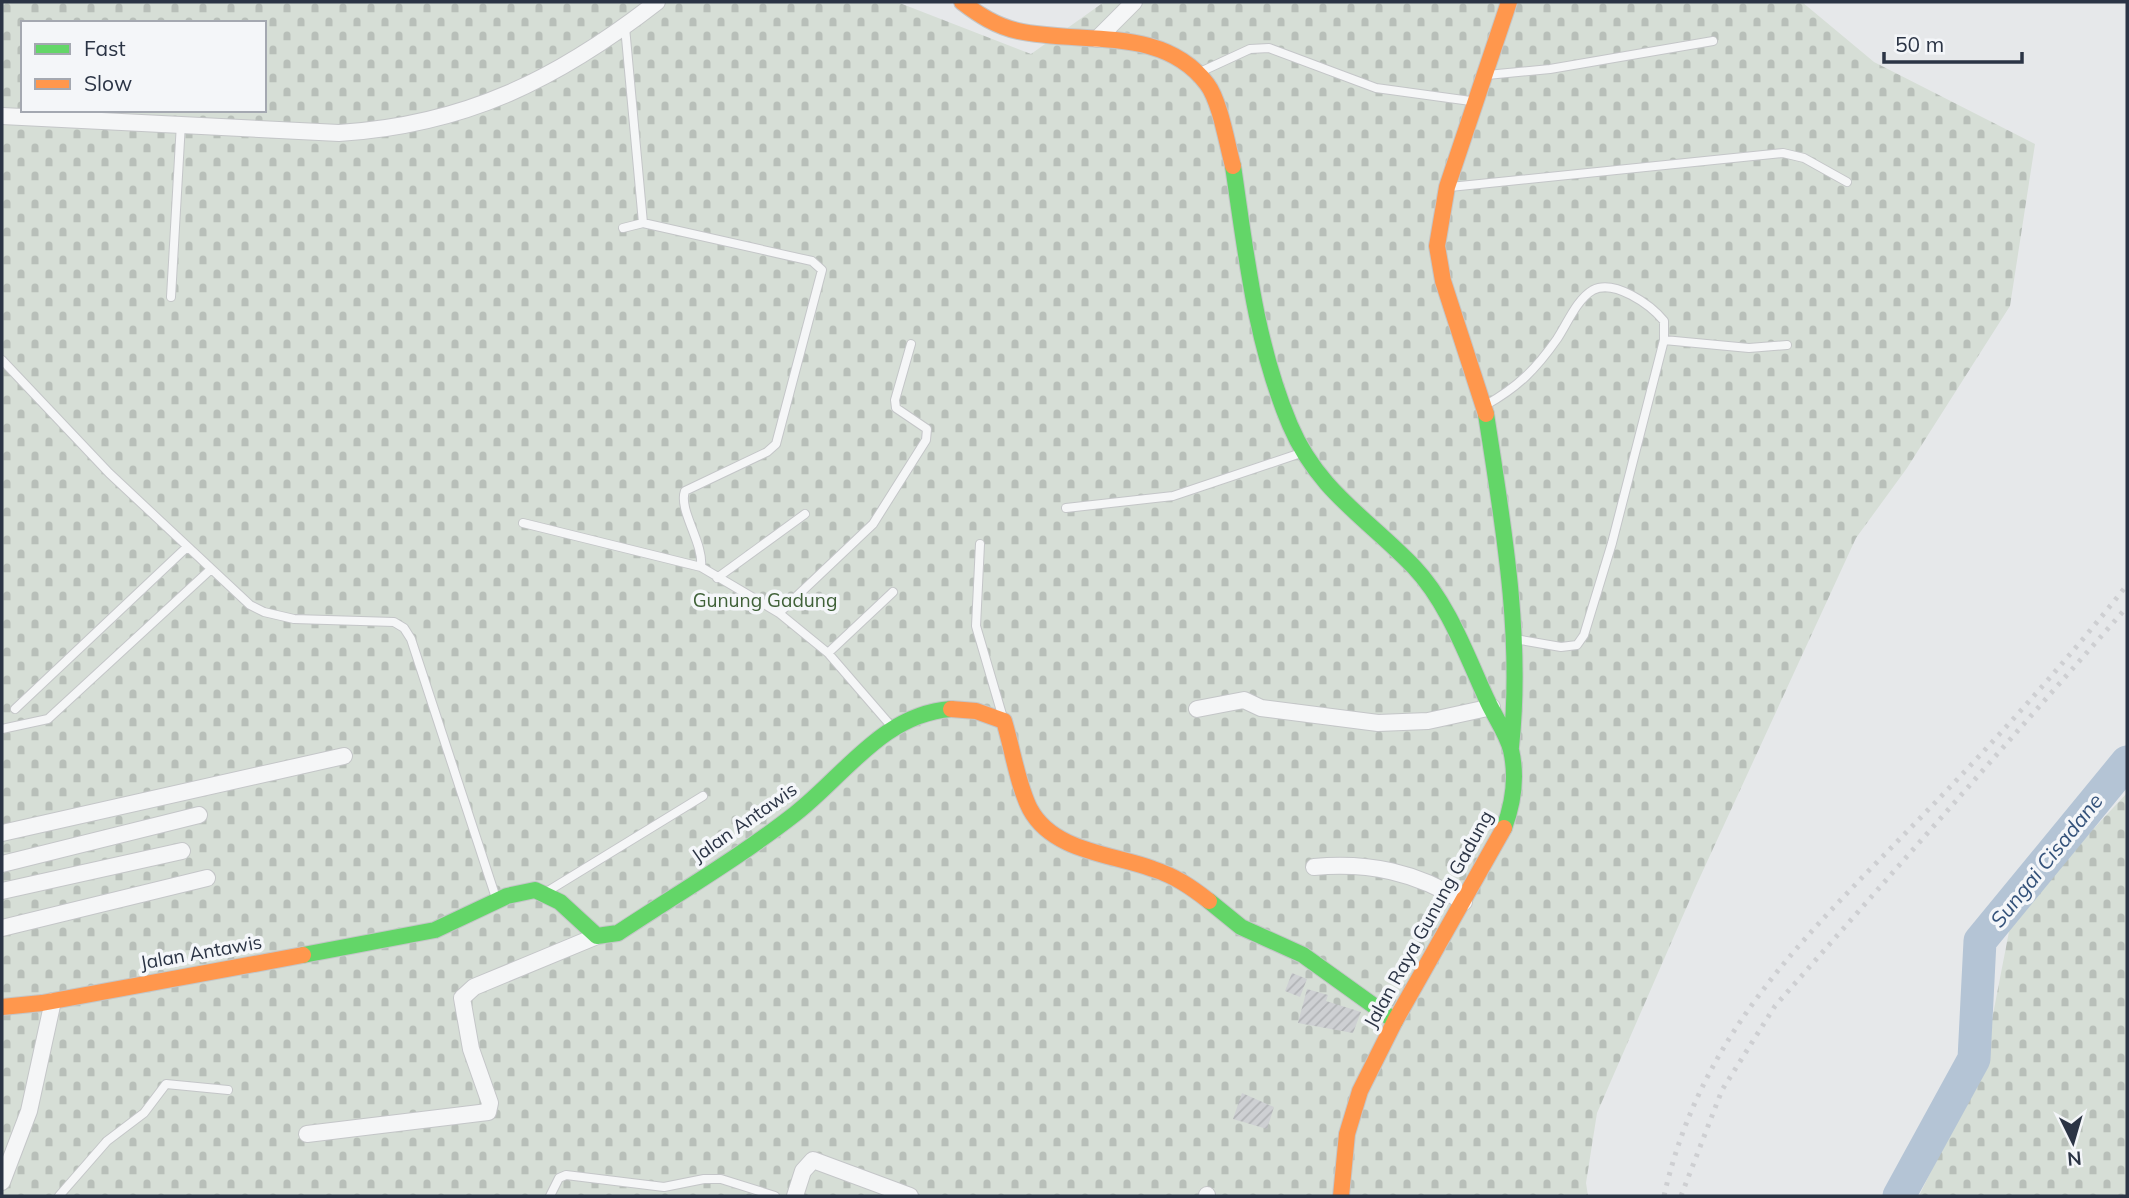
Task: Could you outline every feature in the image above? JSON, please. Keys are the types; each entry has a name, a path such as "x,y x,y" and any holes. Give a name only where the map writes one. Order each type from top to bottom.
{"street":[{"path":"2,116 181,123 339,134 388,130 435,120 518,92 554,74 625,27 657,2"},
{"name":"Jalan Raya Gunung Gadung","path":"962,2 1000,27 1156,47 1173,54 1198,73 1213,97 1233,166 1256,321 1290,425 1304,452 1336,497 1414,567 1435,592 1511,749 1514,783 1511,809 1500,838 1395,1021 1360,1091 1347,1134 1341,1196"},
{"path":"1097,39 1134,2"},
{"path":"1508,2 1478,102 1447,187 1437,246 1443,281 1485,406 1507,551 1516,700 1511,749"},
{"path":"1198,709 1244,700 1261,708 1378,723 1428,721 1492,707"},
{"name":"Jalan Antawis","path":"597,936 618,933 795,814 892,727 920,713 949,709 976,711 1004,721"},
{"path":"1004,721 1030,808 1048,831 1075,846 1154,869 1186,883 1241,927 1303,955 1395,1021"},
{"path":"2,833 344,756"},
{"path":"2,864 199,815"},
{"path":"2,891 182,851"},
{"path":"1314,867 1345,864 1398,872 1439,886 1464,902"},
{"path":"2,928 208,878"},
{"name":"Jalan Antawis","path":"2,1007 53,1001 435,930 460,922 497,901 527,889 546,892"},
{"path":"307,1134 488,1112 490,1103 471,1049 462,998 474,988 597,936 546,892"},
{"path":"2,1182 29,1111 53,1001"},
{"path":"795,1196 803,1171 813,1160 910,1196"}],"lane":[{"path":"625,27 643,223"},
{"path":"1486,76 1550,69 1713,41"},
{"path":"1198,73 1250,49 1269,47 1376,88 1478,102"},
{"path":"172,298 181,123"},
{"path":"1447,187 1783,153 1804,158 1847,182"},
{"path":"623,228 643,223 811,261 822,270 776,444 767,452 685,491 684,502 700,548 701,567"},
{"path":"1485,406 1517,388 1557,339 1585,296 1597,289 1610,287 1641,301 1664,321 1664,340 1612,543 1584,635 1577,645 1561,647 1512,639"},
{"path":"1664,340 1749,348 1787,345"},
{"path":"779,612 873,524 926,440 927,429 896,408 895,400 911,344"},
{"path":"2,360 109,473 250,605 279,617 394,622 404,628 411,639 497,901"},
{"path":"1066,508 1173,496 1304,452"},
{"path":"717,578 804,514"},
{"path":"523,523 701,567 779,612 828,653 892,727"},
{"path":"979,544 976,626 1004,721"},
{"path":"15,709 187,547"},
{"path":"2,730 48,719 210,570"},
{"path":"828,653 893,592"},
{"path":"546,892 704,796"},
{"path":"59,1196 107,1142 144,1112 166,1084 228,1090"},
{"path":"550,1196 559,1178 566,1175 664,1187 713,1178 775,1196"}],"green space":[{"name":"Gunung Gadung","path":"2,2 897,2 1031,54 1104,2 1802,2 1874,62 2035,144 2010,306 1907,468 1856,538 1695,888 1597,1113 1586,1183 1588,1196 2,1196"},
{"path":"2127,793 2127,1196 1919,1196 1984,1061 2012,916"}],"building":[{"path":"1292,973 1307,979 1300,997 1285,991"},
{"path":"1307,989 1328,995 1326,1001 1361,1012 1353,1033 1298,1023"},
{"path":"1242,1093 1274,1107 1267,1129 1233,1119"}],"waterway":[{"name":"Sungai Cisadane","path":"1899,1196 1974,1059 1980,941 2127,762"}],"railway":[{"path":"1664,1196 1681,1136 1705,1082 1766,985 1842,898 2004,729 2127,585"},
{"path":"1681,1196 1722,1090 1775,1006 2127,607"}],"traffic: fast":[{"path":"1233,166 1260,330 1278,394 1290,425 1301,448 1329,486 1414,567 1447,614 1511,750 1513,790 1504,828"},
{"path":"1486,414 1505,538 1513,622 1515,664 1511,747"},
{"path":"303,955 435,930 507,896 535,890 560,902 597,936 618,933 774,830 885,734 927,713 951,709"},
{"path":"1209,901 1241,927 1303,955 1395,1021"}],"traffic: slow":[{"path":"962,2 988,20 1010,29 1145,45 1168,53 1189,65 1212,92 1233,166"},
{"path":"1486,414 1443,281 1437,246 1447,187 1509,2"},
{"path":"951,709 976,711 1004,721 1026,800 1040,823 1053,834 1068,843 1168,875 1209,901"},
{"path":"1341,1196 1347,1134 1360,1091 1395,1021 1504,828"},
{"path":"2,1007 42,1003 303,955"}]}
